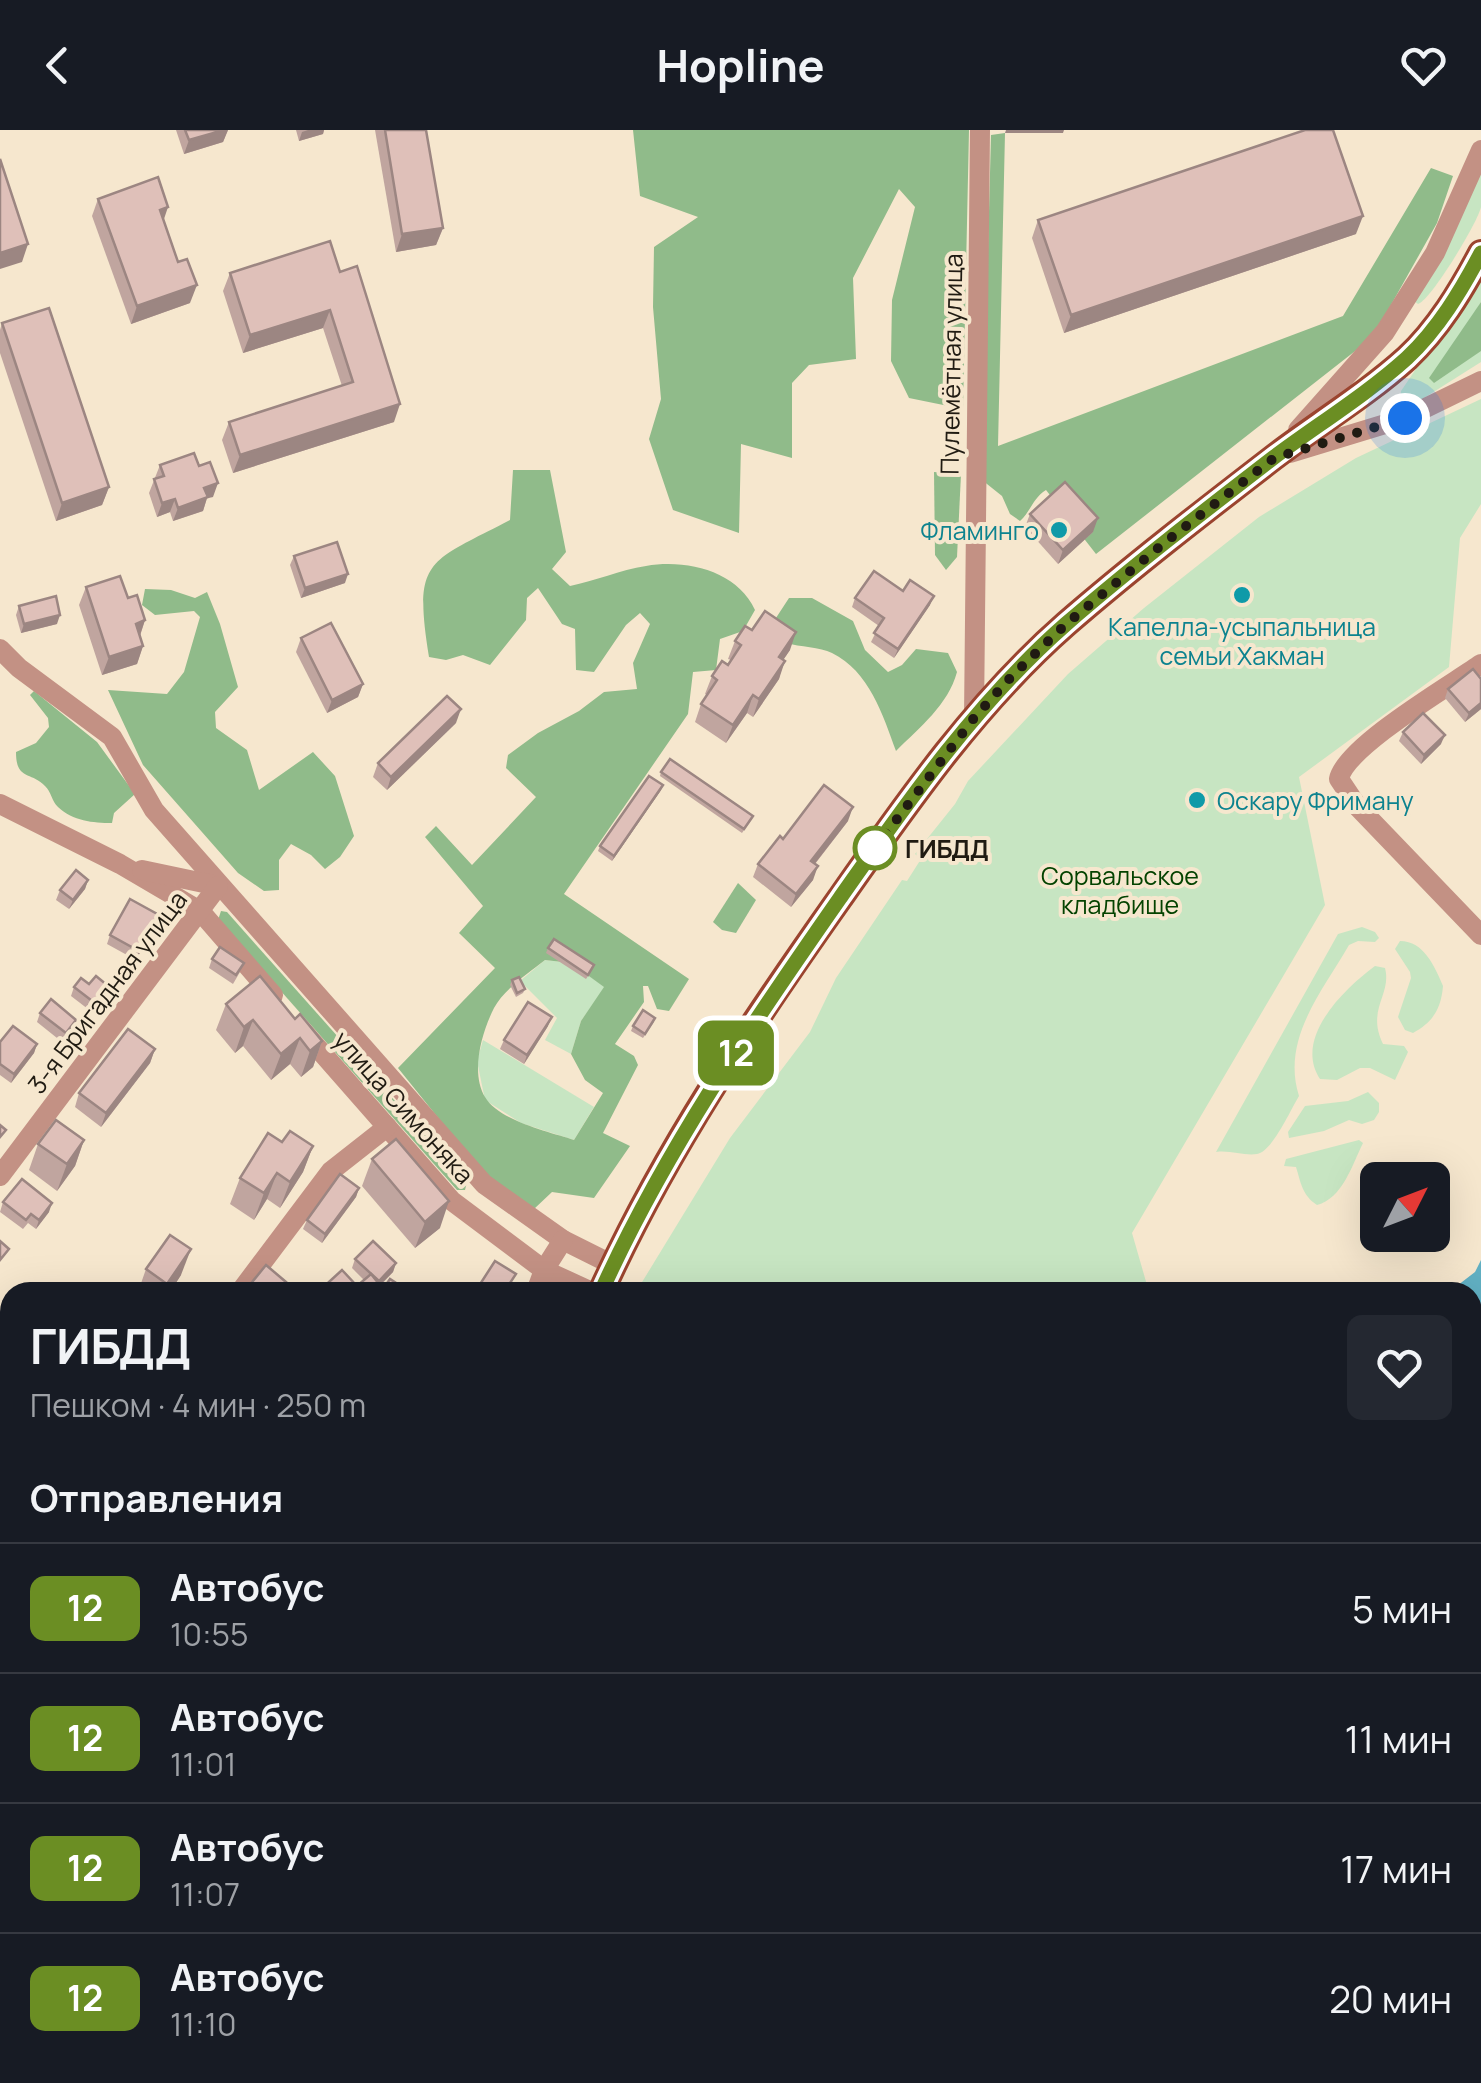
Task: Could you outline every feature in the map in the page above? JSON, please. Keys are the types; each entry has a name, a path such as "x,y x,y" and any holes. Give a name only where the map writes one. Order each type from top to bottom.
{"main road":[{"path":"605,1282 648,1192 784,978 880,841 974,718 1065,625 1274,458 1407,358 1460,292 1481,253"}],"street":[{"name":"Пулемётная улица","path":"974,718 980,130"},
{"path":"1274,458 1385,332 1435,254 1481,150"},
{"path":"1274,458 1405,418 1481,382"},
{"path":"0,649 19,668 112,737 164,822 200,912"},
{"path":"1481,664 1371,740 1345,764 1339,779 1357,806 1481,935"},
{"name":"улица Симоняка","path":"0,804 120,864 200,912 452,1201 544,1270 570,1282"},
{"name":"улица Симоняка","path":"164,822 484,1184 562,1240 613,1264"},
{"path":"120,864 218,886"},
{"name":"3-я Бригадная улица","path":"0,1176 218,886"},
{"path":"248,1282 331,1171 386,1127"},
{"path":"540,1282 562,1240"}],"green space":[{"path":"633,130 969,130 963,409 909,398 891,361 892,300 915,207 899,189 853,278 856,359 809,365 792,383 792,458 741,444 739,533 673,510 649,439 661,399 653,307 654,247 698,217 640,196"},
{"path":"1005,133 998,446 1343,316 1431,168 1453,176 1437,223 1373,337 1096,554 1046,490 1020,521 1010,514 1002,496 982,480 991,135"},
{"path":"1481,159 1478,215 1443,276 1418,304 1414,301"},
{"path":"1481,273 1481,302 1434,382 1478,351 1481,362 1416,403 1406,405 1400,400 1401,391"},
{"path":"1481,302 1481,351 1434,383 1429,378"},
{"name":"Сорвальское кладбище","path":"1481,399 1481,504 1460,538 1449,667 1299,777 1325,905 1132,1233 1146,1282 642,1282 730,1138 810,1032 836,978 902,880 907,881 921,859 915,854 968,781 1068,674 1144,608 1259,517 1356,458"},
{"path":"513,470 550,470 566,552 552,569 570,586 636,568 678,564 723,577 747,597 755,610 743,631 720,639 716,670 693,672 688,714 564,894 689,979 669,1011 657,1009 648,986 643,986 644,1002 615,1044 634,1056 638,1065 603,1133 630,1146 594,1198 552,1192 534,1209 489,1181 398,1068 495,968 459,933 483,906 425,837 436,826 472,865 536,797 506,768 508,755 604,692 637,689 633,663 650,624 640,613 626,625 594,672 576,670 575,629 562,624 538,588 527,598 526,620 490,665 463,655 446,660 429,657 423,600 433,567 460,546 510,520","holes":["545,960 571,963 604,987 581,1021 571,1054 585,1080 603,1093 574,1140 501,1113 485,1097 478,1076 485,1029 504,994"]},
{"path":"934,472 961,474 957,557 946,570 935,555"},
{"path":"145,589 171,590 195,598 207,592 238,687 215,712 216,728 247,750 259,790 313,752 335,776 354,836 340,857 325,869 291,844 279,860 279,890 264,891 238,873 143,765 108,690 167,694 184,672 200,617 194,611 155,615 142,605"},
{"path":"789,598 812,598 853,621 865,650 888,672 902,665 916,649 948,653 957,672 953,684 932,715 896,751 873,695 856,671 827,651 786,643 774,621"},
{"path":"34,691 97,742 135,794 114,813 112,823 84,820 64,812 40,781 21,772 16,752 36,743 49,727 48,718 30,695"},
{"path":"738,883 756,900 736,933 722,930 713,922"},
{"path":"221,911 227,912 467,1182 465,1190 457,1190 218,920"},
{"path":"1362,927 1379,938 1349,945 1307,1017 1295,1055 1299,1096 1275,1138 1257,1154 1216,1152 1338,934"},
{"path":"1400,941 1422,950 1443,986 1435,1014 1413,1033 1405,1030 1398,1017 1411,978 1395,949"},
{"path":"545,960 571,963 605,987 581,1021 571,1054 545,1040 557,1018 520,981"},
{"path":"1375,966 1385,968 1386,978 1378,1032 1383,1044 1404,1046 1408,1052 1395,1080 1370,1068 1360,1068 1337,1080 1320,1079 1313,1063 1317,1031 1337,1001"},
{"path":"483,1040 594,1107 574,1140 521,1123 485,1100 477,1061"},
{"path":"1368,1092 1379,1103 1374,1120 1362,1124 1349,1120 1324,1131 1289,1138 1288,1132 1305,1106 1348,1101"},
{"path":"1359,1140 1363,1143 1346,1180 1334,1195 1317,1205 1305,1193 1296,1167 1284,1166 1286,1159"}],"water":[{"path":"1481,1260 1481,1282 1462,1282 1475,1272"}],"building":[{"path":"185,130 224,130 189,140"},
{"path":"385,130 426,130 443,228 402,234"},
{"path":"1305,130 1333,130 1363,216 1071,315 1038,220"},
{"path":"0,159 28,244 0,253"},
{"path":"158,177 168,207 160,210 178,262 187,259 197,285 137,306 98,199"},
{"path":"330,241 340,272 357,266 400,404 240,455 229,422 353,382 330,310 250,335 230,273"},
{"path":"49,308 109,487 62,503 2,323"},
{"path":"194,453 199,466 210,462 218,483 204,488 208,497 178,508 175,499 162,503 154,479 164,476 160,465"},
{"name":"Фламинго","path":"1065,482 1098,518 1063,550 1030,514"},
{"path":"337,542 348,574 305,588 294,556"},
{"path":"874,571 903,591 910,580 934,596 898,649 874,633 884,618 855,598"},
{"path":"120,576 128,598 137,595 145,620 136,624 143,646 109,657 86,587"},
{"path":"56,596 60,615 24,624 19,606"},
{"path":"765,611 796,632 779,657 785,661 759,699 753,695 733,725 701,704 717,680 712,676 722,661 728,665 741,645 735,641 745,626 752,630"},
{"path":"331,623 363,684 332,700 301,638"},
{"path":"1473,669 1481,679 1481,703 1469,713 1448,689"},
{"path":"447,696 461,709 391,777 378,763"},
{"path":"1423,713 1445,735 1424,755 1403,732"},
{"path":"670,759 753,816 744,829 661,772"},
{"path":"649,776 663,785 614,856 600,846"},
{"name":"ГИБДД","path":"824,785 853,807 811,861 818,866 796,894 758,864 780,836 783,839"},
{"path":"76,870 88,880 73,900 60,890"},
{"path":"130,899 159,915 139,951 110,935"},
{"path":"554,939 594,965 588,975 548,948"},
{"path":"220,947 244,963 236,975 212,959"},
{"path":"96,976 113,990 100,1007 74,987 81,978 89,984"},
{"path":"260,976 295,1019 300,1014 322,1041 310,1051 300,1038 281,1054 253,1020 244,1027 226,1004"},
{"path":"519,977 525,989 517,993 512,980"},
{"path":"51,999 76,1020 66,1033 40,1013"},
{"path":"528,1002 552,1017 527,1055 504,1040"},
{"path":"643,1010 655,1018 645,1034 633,1026"},
{"path":"13,1026 37,1044 14,1074 0,1064 0,1042"},
{"path":"128,1029 155,1049 106,1113 79,1093"},
{"path":"56,1120 84,1140 67,1164 38,1144"},
{"path":"290,1131 313,1146 290,1182 277,1173 264,1193 240,1178 268,1133 282,1142"},
{"path":"396,1139 449,1201 425,1222 372,1159"},
{"path":"340,1174 359,1188 325,1234 307,1220"},
{"path":"22,1179 52,1203 39,1220 31,1214 26,1220 3,1202"},
{"path":"170,1235 191,1249 168,1282 146,1269"},
{"path":"0,1241 9,1249 0,1260"},
{"path":"373,1241 396,1263 379,1281 355,1259"},
{"path":"495,1261 516,1274 511,1282 481,1282"},
{"path":"266,1265 286,1282 252,1282"},
{"path":"342,1270 353,1282 329,1282"},
{"path":"371,1274 377,1282 362,1282"}],"bus line":[{"name":"12","path":"606,1282 648,1192 710,1092 880,841 974,718 1065,625 1246,479 1407,358 1460,292 1481,253"}],"place":[{"name":"Фламинго","path":"1059,530"},
{"name":"Капелла-усыпальница семьи Хакман","path":"1242,595"},
{"name":"Оскару Фриману","path":"1197,800"},
{"name":"ГИБДД","path":"875,848"}],"route":[{"path":"875,848 974,718 1011,677 1065,625 1163,544 1274,458 1405,418"}]}
